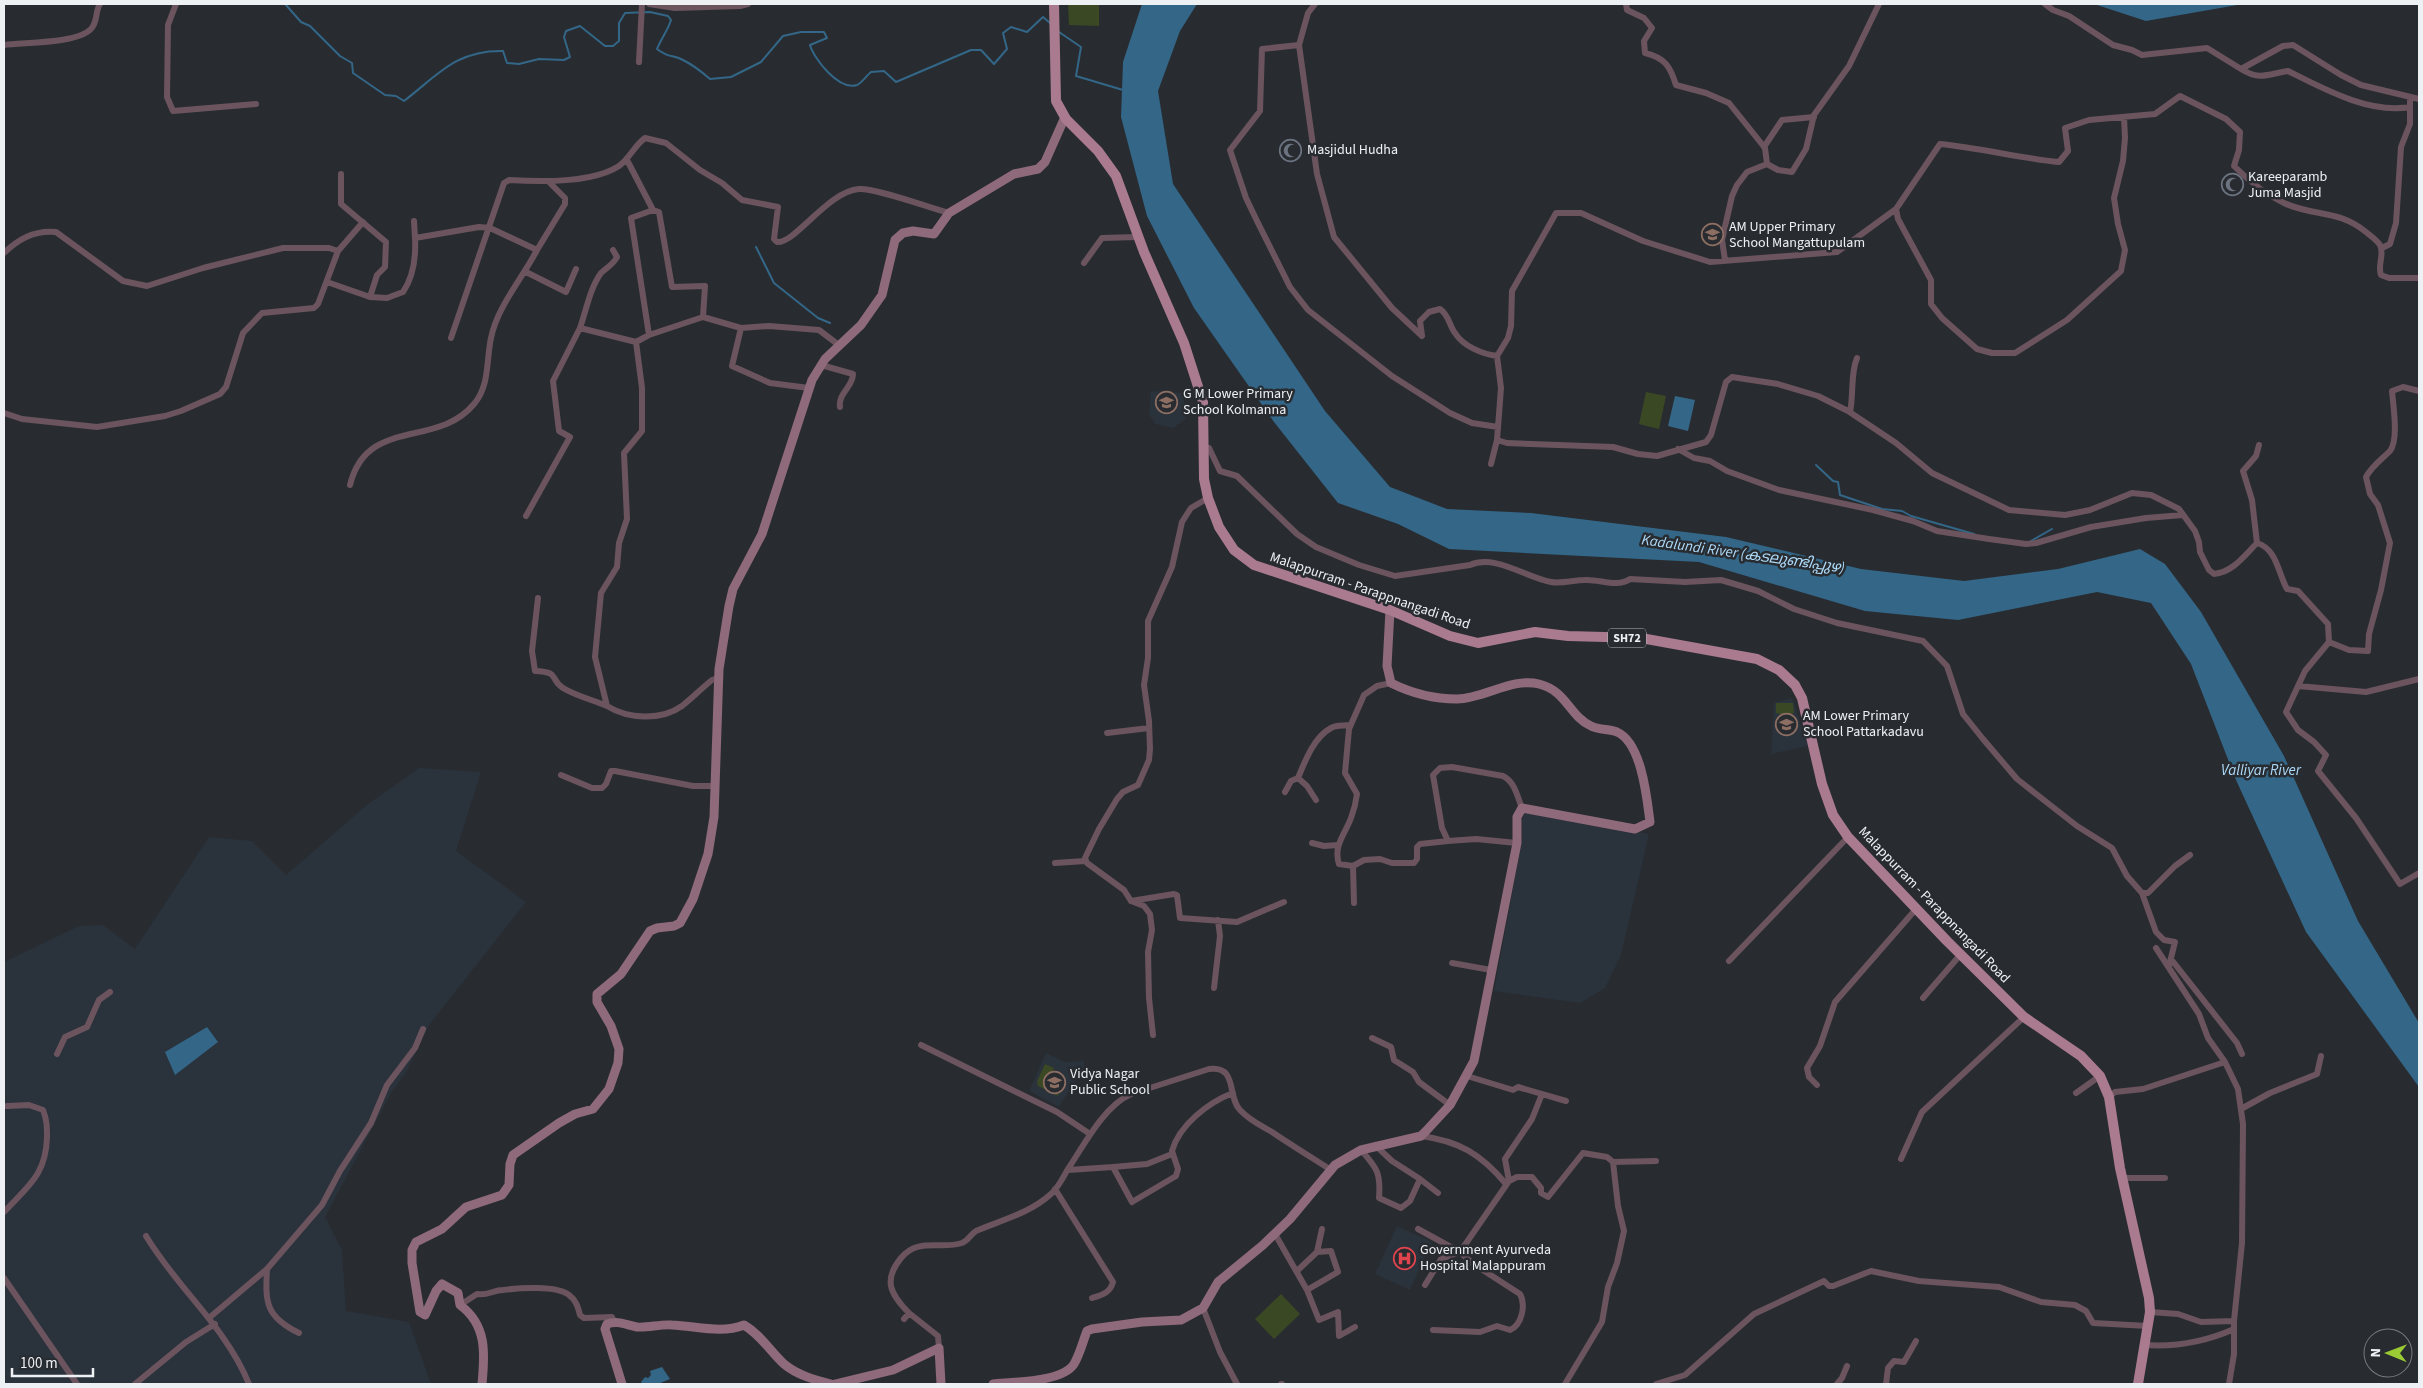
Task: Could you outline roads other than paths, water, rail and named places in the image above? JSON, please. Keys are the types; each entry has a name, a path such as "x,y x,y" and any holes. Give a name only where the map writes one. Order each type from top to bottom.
{"main road":[{"name":"Malappurram - Parappnangadi Road","path":"1054,4 1056,101 1065,117 1098,151 1116,176 1138,237 1184,343 1203,402 1204,479 1208,498 1219,527 1234,550 1254,564 1390,610 1450,636 1478,642 1535,632 1568,636 1641,638 1697,650 1757,659 1778,670 1795,685 1802,698 1822,784 1833,815 1848,837 1916,909 2024,1017 2081,1056 2100,1076 2109,1097 2122,1178 2140,1255 2150,1312 2138,1384"}],"street":[{"path":"4,44 48,42 79,36 91,29 100,4"},
{"path":"176,4 168,25 168,98 173,111 256,104"},
{"path":"648,4 675,8 740,6 748,4"},
{"path":"1315,4 1308,13 1299,45 1305,99 1317,174 1334,237 1392,308 1422,336 1420,321 1429,312 1440,309 1445,312 1455,335 1478,352 1497,356"},
{"path":"1626,4 1627,10 1644,18 1652,28 1644,41 1645,53 1656,56 1670,68 1676,84 1729,103 1764,147 1767,164"},
{"path":"1767,164 1778,170 1792,172 1806,148 1814,117 1849,66 1879,4"},
{"path":"2045,4 2053,10 2069,16 2112,45 2132,50 2142,55 2207,48 2251,75 2265,77 2288,72 2331,93 2378,108 2388,110 2410,107"},
{"path":"639,62 642,6"},
{"path":"1299,45 1262,49 1260,111 1230,150 1246,198 1290,287 1308,310 1415,391 1462,420 1498,427"},
{"path":"2241,69 2283,46 2293,45 2341,75 2361,85 2419,99"},
{"path":"1491,464 1497,440 1501,388 1497,356 1508,338 1511,326 1512,291 1556,212 1581,213 1677,253 1710,262 1837,252 1896,209 1940,144 1978,148 2020,158 2059,162 2068,151 2065,128 2089,120 2155,114 2180,96 2226,119 2240,132 2239,150 2234,166 2239,180"},
{"path":"2382,248 2390,244 2396,223 2400,197 2401,147 2410,124 2410,97"},
{"path":"482,1384 484,1364 481,1330 472,1314 460,1305 458,1293 442,1284 436,1291 425,1315 420,1312 412,1263 414,1246 422,1238 442,1229 466,1207 502,1195 509,1185 510,1164 513,1155 559,1123 576,1114 593,1109 604,1098 616,1068 619,1049 611,1026 597,1002 597,994 621,974 650,931 677,925 687,913 696,890 710,846 714,817 718,678 720,652 731,594 762,534 809,388 820,365 829,354 861,326 882,295 895,240 903,233 913,231 934,234 949,214 1014,174 1038,169 1045,162 1065,117"},
{"path":"1764,147 1782,120 1814,117"},
{"path":"1896,209 1898,219 1931,280 1931,304 1942,318 1977,349 1992,353 2015,352 2066,320 2121,271 2125,250 2114,198 2123,161 2124,117"},
{"path":"451,338 504,183 509,180 550,183 600,173 617,167 627,160 633,149 645,138 666,143 700,170 722,183 742,200 778,207 774,239 777,242 786,240 793,235 813,215 834,199 859,188 949,214"},
{"path":"627,160 654,210 659,212 672,287 705,286 703,317"},
{"path":"1725,260 1722,240 1736,185 1747,172 1767,164"},
{"path":"2234,166 2247,180 2283,203 2306,211 2328,213 2353,221 2379,242 2382,248 2379,267 2381,275 2389,278 2419,278"},
{"path":"340,174 341,204 386,242 385,267 377,275 370,297"},
{"path":"350,485 358,462 385,440 441,426 461,415 474,404 484,384 489,367 491,337 500,313 565,204 565,198 550,183"},
{"path":"649,336 631,218 654,210"},
{"path":"4,412 22,419 97,427 165,416 220,394 226,387 243,333 262,313 314,308 322,298 338,251 363,222"},
{"path":"327,282 370,297 387,298 403,292 412,274 416,252 414,222"},
{"path":"415,238 470,228 490,228 536,250"},
{"path":"4,253 20,240 44,231 56,232 123,281 147,286 203,268 283,248 329,248 338,251"},
{"path":"1084,263 1102,238 1138,237"},
{"path":"526,516 570,437 559,431 553,381 580,328 594,285 602,273 614,264 617,257 613,250"},
{"path":"526,272 566,292 576,269"},
{"path":"580,328 636,342 703,317 741,328 769,326 819,330 840,346"},
{"path":"741,328 732,366 770,383 809,388"},
{"path":"607,706 595,657 600,593 617,567 619,543 627,519 624,453 642,431 642,388 636,342"},
{"path":"1850,412 1854,388 1852,370 1858,358"},
{"path":"820,365 853,374 851,383 841,396 840,408"},
{"path":"1497,440 1507,443 1613,446 1638,454 1657,456 1706,442 1711,435 1726,382 1732,377 1778,384 1818,396 1850,412 1896,443 1932,473 2009,510 2066,515 2090,510 2132,494 2151,496 2167,502 2183,515 2194,531 2208,570 2214,574 2222,573 2234,565 2257,544"},
{"path":"2329,642 2349,650 2368,651 2369,634 2381,590 2390,543 2378,505 2370,494 2366,477 2371,468 2390,450 2395,427 2392,391 2403,387 2419,391"},
{"path":"2257,544 2252,500 2243,471 2256,456 2259,445"},
{"path":"1203,447 1209,448 1220,471 1237,476 1297,534 1316,547 1359,565 1395,576 1470,565 1480,561 1525,572 1551,582 1587,580 1623,584 1630,579 1686,582 1721,580 1758,591 1794,609 1837,623 1923,641 1947,666 1963,714 2011,772 2078,826 2112,848 2127,876 2142,893 2156,932 2164,940 2175,942 2169,966"},
{"path":"1678,449 1694,458 1710,461 1727,471 1779,490 1873,510 1913,521 1938,531 1988,540 2026,544 2091,527 2146,518 2183,515"},
{"path":"1085,861 1094,837 1112,805 1120,795 1134,788 1142,779 1149,760 1149,728 1144,686 1148,658 1148,621 1172,567 1182,522 1191,508 1208,498"},
{"path":"2257,544 2270,551 2287,589 2298,592 2328,624 2329,642 2305,671 2286,712 2298,730 2314,742 2326,755 2318,771 2356,818 2400,884 2419,873"},
{"path":"538,598 532,651 535,671 548,672 556,678 561,687 614,710 640,716 665,714 681,706 712,680 718,678"},
{"path":"1390,610 1387,666 1391,683"},
{"path":"2298,686 2366,692 2419,679"},
{"path":"1517,844 1476,839 1420,844 1416,847 1417,859 1414,862 1392,863 1380,859 1364,860 1353,866 1339,864 1336,856 1338,845 1350,820 1357,794 1345,773 1350,725 1364,695 1377,686 1391,683 1410,692 1458,699 1519,684 1539,684 1559,693 1580,718 1592,726 1617,732 1626,738 1644,774 1650,822 1635,829 1522,808"},
{"path":"1286,792 1291,781 1298,778 1320,737 1332,727 1350,725"},
{"path":"1107,733 1149,728"},
{"path":"1448,841 1442,828 1433,775 1440,768 1452,767 1491,773 1510,779 1522,808"},
{"path":"561,775 592,788 602,788 606,784 611,771 693,786 715,786"},
{"path":"1298,778 1316,800"},
{"path":"1421,1136 1442,1116 1450,1105 1474,1061 1517,844 1517,817 1522,808"},
{"path":"1729,961 1848,837"},
{"path":"1312,843 1324,846 1338,845"},
{"path":"2142,893 2148,893 2175,866 2190,855"},
{"path":"1055,863 1085,861 1124,890 1131,901 1144,906 1150,914 1152,930 1148,952 1149,998 1153,1035"},
{"path":"1353,866 1354,903"},
{"path":"1131,901 1174,894 1177,895 1180,918 1237,922 1284,902"},
{"path":"1817,1085 1809,1078 1807,1068 1820,1046 1835,1002 1916,909"},
{"path":"1214,988 1220,936 1218,920"},
{"path":"2156,948 2199,1014 2208,1038 2225,1062 2238,1089 2243,1124 2242,1243 2230,1384"},
{"path":"1923,998 1961,954"},
{"path":"2171,959 2237,1044 2242,1054"},
{"path":"1452,963 1491,970"},
{"path":"57,1054 65,1037 87,1027 99,1000 110,992"},
{"path":"1901,1159 1922,1112 2024,1017"},
{"path":"209,1318 267,1269 322,1205 340,1171 372,1123 387,1085 415,1048 423,1029"},
{"path":"1372,1038 1391,1047 1394,1060 1414,1072 1419,1082 1450,1105"},
{"path":"921,1045 1057,1112 1090,1134"},
{"path":"2241,1109 2270,1093 2317,1074 2321,1056"},
{"path":"2109,1097 2115,1092 2143,1089 2225,1062"},
{"path":"941,1384 938,1336 907,1316 889,1286 892,1273 908,1251 925,1245 963,1242 973,1233 1038,1204 1055,1189 1090,1134 1126,1096 1213,1068 1224,1073 1232,1083 1237,1107 1248,1118 1331,1170"},
{"path":"1467,1076 1513,1090 1518,1087 1566,1102"},
{"path":"2076,1093 2100,1076"},
{"path":"1113,1167 1132,1202 1178,1174 1172,1154 1174,1146 1188,1123 1208,1107 1233,1093"},
{"path":"1507,1183 1506,1159 1532,1119 1542,1094"},
{"path":"4,1212 41,1170 46,1154 47,1120 44,1110 29,1105 7,1106"},
{"path":"993,1384 1050,1378 1065,1372 1074,1365 1087,1331 1092,1329 1142,1322 1181,1320 1202,1308 1225,1274 1275,1234 1307,1201 1331,1170 1340,1162 1361,1150 1375,1145 1421,1136 1445,1140 1470,1150 1507,1183"},
{"path":"1375,1145 1392,1161 1438,1193"},
{"path":"1361,1150 1377,1169 1380,1182 1379,1198 1401,1208 1410,1201 1420,1179"},
{"path":"1425,1286 1441,1259 1460,1252 1507,1183 1517,1177 1532,1177 1541,1188 1541,1192 1548,1196 1583,1153 1607,1157 1613,1162 1656,1161"},
{"path":"1068,1170 1148,1164 1172,1154"},
{"path":"1565,1384 1602,1322 1608,1287 1617,1263 1624,1231 1618,1206 1613,1162"},
{"path":"2122,1178 2164,1178"},
{"path":"1055,1189 1113,1282 1112,1288 1104,1294 1092,1298"},
{"path":"1297,1271 1317,1252 1322,1229"},
{"path":"1418,1229 1460,1252 1472,1263 1520,1294 1523,1308 1518,1325 1510,1330 1497,1326 1480,1332 1433,1330"},
{"path":"1275,1234 1308,1290 1320,1320 1338,1312 1339,1336 1355,1327"},
{"path":"146,1236 215,1324 235,1355 249,1384"},
{"path":"1308,1290 1338,1272 1331,1251 1317,1252"},
{"path":"267,1269 265,1296 268,1307 277,1320 300,1333"},
{"path":"1656,1384 1685,1375 1754,1314 1824,1281 1829,1286 1833,1286 1871,1271 1919,1281 2000,1287 2041,1302 2076,1305 2086,1311 2093,1323 2148,1326"},
{"path":"4,1278 77,1384"},
{"path":"460,1305 477,1294 486,1296 501,1290 551,1289 560,1290 570,1295 578,1305 580,1315 584,1318 612,1317 614,1322"},
{"path":"1202,1308 1220,1352 1237,1384"},
{"path":"2150,1312 2178,1314 2201,1322 2234,1320"},
{"path":"622,1384 605,1329 607,1324 614,1322 638,1327 670,1325 712,1329 734,1329 744,1325 754,1331 785,1365 808,1377 831,1384"},
{"path":"135,1384 186,1342 215,1324"},
{"path":"2145,1344 2169,1346 2219,1336 2234,1329"},
{"path":"1886,1384 1888,1368 1894,1361 1904,1362 1916,1341"},
{"path":"835,1384 893,1370 939,1348"},
{"path":"1837,1384 1847,1366"}],"water":[{"name":"Valliyar River","path":"1142,4 1197,4 1180,31 1158,91 1173,184 1325,411 1390,487 1447,509 1531,513 1726,537 1861,569 1964,581 2058,569 2140,549 2165,564 2201,612 2284,756 2358,921 2419,1023 2419,1087 2306,932 2236,780 2191,664 2151,603 2097,592 1958,620 1865,611 1699,562 1449,549 1398,524 1338,503 1274,422 1194,308 1147,216 1121,117 1123,62"},
{"path":"2094,4 2243,4 2146,21"},
{"path":"1675,396 1695,400 1688,431 1668,426"},
{"path":"207,1027 218,1042 175,1075 165,1052"},
{"path":"662,1367 670,1379 658,1384 643,1384 641,1382 645,1377 648,1378 651,1375 650,1371"}],"waterway":[{"path":"286,5 301,22 310,26 340,56 352,63 353,73 385,95 396,96 404,101 438,73 472,55 503,51 507,63 519,64 539,59 564,60 570,57 564,37 566,31 580,26 605,46 613,46 619,41 619,23 625,13 650,12 668,16 671,20 657,49 687,62 710,79 731,77 761,62 783,36 801,32 824,32 827,38 810,45 812,51 835,79 850,86 859,84 871,72 884,71 896,82 971,50 981,50 994,64 1007,49 1003,33 1011,27 1027,32 1043,17 1050,23"},
{"path":"1059,32 1081,47 1076,76 1123,90"},
{"path":"756,247 774,283 818,318 830,323"},
{"path":"1816,465 1833,481 1838,482 1840,495 1882,509 1902,511 1911,516 1974,534"},
{"path":"2031,541 2052,529"}],"place":[{"name":"Masjidul Hudha","path":"1291,150"},
{"name":"Kareeparamb Juma Masjid","path":"2232,185"},
{"name":"AM Upper Primary School Mangattupulam","path":"1713,235"},
{"name":"G M Lower Primary School Kolmanna","path":"1167,402"},
{"name":"AM Lower Primary School Pattarkadavu","path":"1787,724"},
{"name":"Vidya Nagar Public School","path":"1054,1082"},
{"name":"Government Ayurveda Hospital Malappuram","path":"1404,1258"}],"water label":[{"name":"Kadalundi River (കടലുണ്ടിപ്പുഴ)","path":"1743,554"}]}
